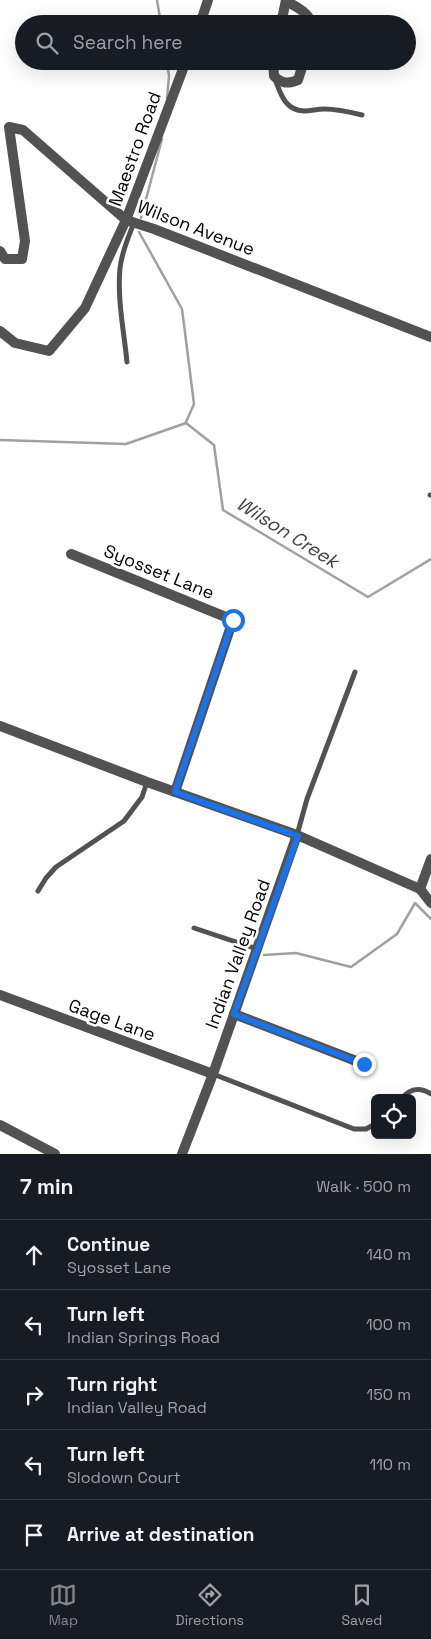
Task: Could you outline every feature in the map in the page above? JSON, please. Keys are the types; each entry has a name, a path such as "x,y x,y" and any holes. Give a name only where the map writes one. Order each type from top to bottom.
{"street":[{"path":"203,15 208,0"},
{"path":"283,15 286,0 308,15"},
{"name":"Maestro Road","path":"0,331 16,343 49,351 85,308 130,221 183,70"},
{"path":"274,70 274,76 280,82 290,83 298,80 301,70"},
{"name":"Wilson Avenue","path":"0,251 5,259 22,258 25,242 8,127 23,130 130,221 431,337"},
{"name":"Syosset Lane","path":"71,554 233,620 175,792"},
{"path":"0,726 147,782 298,836 420,889 431,903"},
{"name":"Indian Valley Road","path":"182,1154 213,1074 298,836"},
{"path":"420,889 431,859"},
{"name":"Gage Lane","path":"0,995 213,1074"},
{"path":"234,1014 364,1064"},
{"path":"0,1126 55,1154"}],"lane":[{"path":"274,76 280,94 287,105 295,110 323,109 346,111 362,115"},
{"path":"127,362 120,295 120,268 130,221"},
{"path":"298,836 307,799 355,672"},
{"path":"38,891 56,867 124,821 142,797 147,782"},
{"path":"194,928 257,949"},
{"path":"213,1074 354,1129 366,1129 371,1126"},
{"path":"406,1094 410,1090 417,1089 422,1089 431,1094"}],"waterway":[{"path":"157,0 160,15"},
{"path":"167,98 168,70"},
{"path":"141,218 162,139"},
{"path":"139,232 182,309 194,404 186,422"},
{"name":"Wilson Creek","path":"0,440 126,444 186,423 214,445 223,510 368,597 431,559"},
{"path":"264,955 296,953 351,967 397,934 415,903 431,919"}],"route":[{"path":"233,620 175,792 298,836 234,1014 364,1064"}]}
